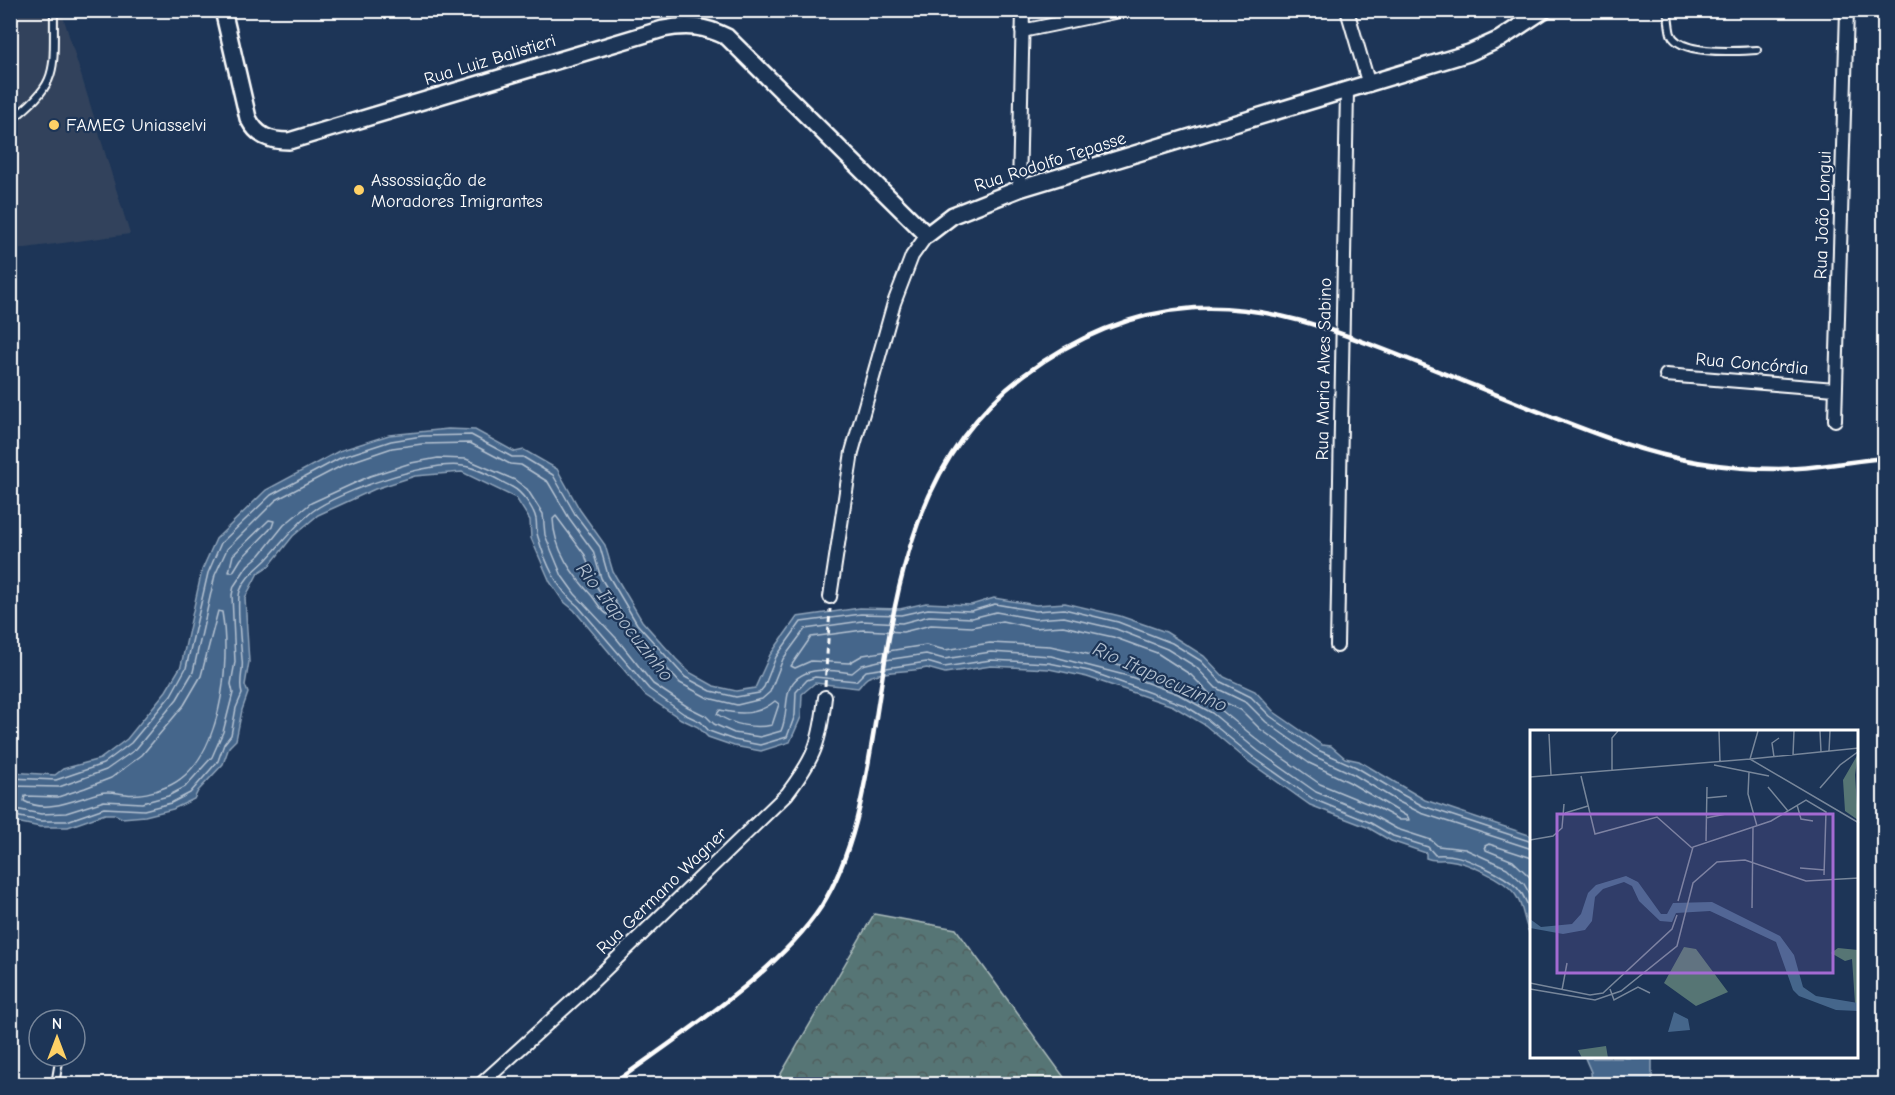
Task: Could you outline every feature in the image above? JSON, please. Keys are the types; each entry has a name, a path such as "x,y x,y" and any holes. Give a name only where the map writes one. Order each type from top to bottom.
{"street":[{"name":"Rua Luiz Balistieri","path":"223,10 249,118 254,130 263,137 275,141 289,141 663,28 686,25 711,29 727,37 927,235"},
{"path":"1019,189 1023,10"},
{"path":"1022,31 1124,10"},
{"path":"1347,10 1369,85"},
{"name":"Rua Rodolfo Tepasse","path":"830,597 852,452 894,303 912,256 927,235 953,215 1019,189 1347,92 1470,53 1500,39 1544,10"},
{"name":"Rua João Longui","path":"1834,420 1847,10"},
{"name":"Rua Maria Alves Sabino","path":"1337,646 1347,92"},
{"name":"Rua Concórdia","path":"1666,375 1835,389"},
{"name":"Rua Germano Wagner","path":"481,1084 579,995 787,794 811,762 822,727 825,697"}],"lane":[{"path":"10,122 37,100 48,86 53,66 54,10"},
{"path":"1667,10 1672,34 1676,40 1692,48 1729,52 1757,50"},
{"path":"55,1084 58,1068"}],"path":[{"path":"825,697 830,597"}],"shaded area":[{"name":"FAMEG Uniasselvi","path":"10,11 78,11 63,16 130,234 11,250"}],"green space":[{"path":"874,914 956,929 1069,1084 775,1084"}],"water":[{"name":"Rio Itapocuzinho","path":"448,429 475,430 515,452 524,450 557,469 580,510 605,545 613,572 642,621 689,672 714,686 736,691 755,688 770,655 797,617 860,608 900,609 926,603 971,605 994,598 1036,605 1065,603 1120,616 1166,632 1204,656 1224,677 1255,691 1274,712 1322,745 1331,746 1345,758 1359,761 1425,800 1530,835 1530,934 1515,894 1494,877 1456,861 1426,858 1426,853 1391,841 1367,827 1310,805 1248,761 1205,725 1173,706 1087,677 1049,669 991,666 945,673 927,668 882,673 867,678 858,688 815,683 802,694 801,717 790,742 761,751 734,746 708,737 698,727 681,719 645,695 574,610 563,601 550,582 531,538 530,520 516,498 462,472 415,476 375,489 318,515 293,536 270,565 258,573 245,598 249,662 245,685 248,693 236,740 229,747 223,764 198,791 194,799 173,809 145,816 122,818 114,814 105,814 68,827 40,827 11,821 11,772 55,775 63,769 100,759 127,739 166,691 181,666 202,570 216,539 266,490 339,451 389,435"},
{"path":"1585,1059 1652,1059 1652,1084 1592,1084 1591,1072"}],"railway":[{"path":"613,1084 696,1025 753,980 802,932 821,907 842,866 856,822 900,582 914,535 932,490 955,448 985,410 1024,375 1063,349 1083,339 1127,321 1172,311 1195,308 1251,310 1304,322 1356,339 1568,423 1622,443 1680,459 1759,469 1779,469 1884,458"}],"place":[{"name":"FAMEG Uniasselvi","path":"54,125"},
{"name":"Assossiação de Moradores Imigrantes","path":"359,190"}]}
